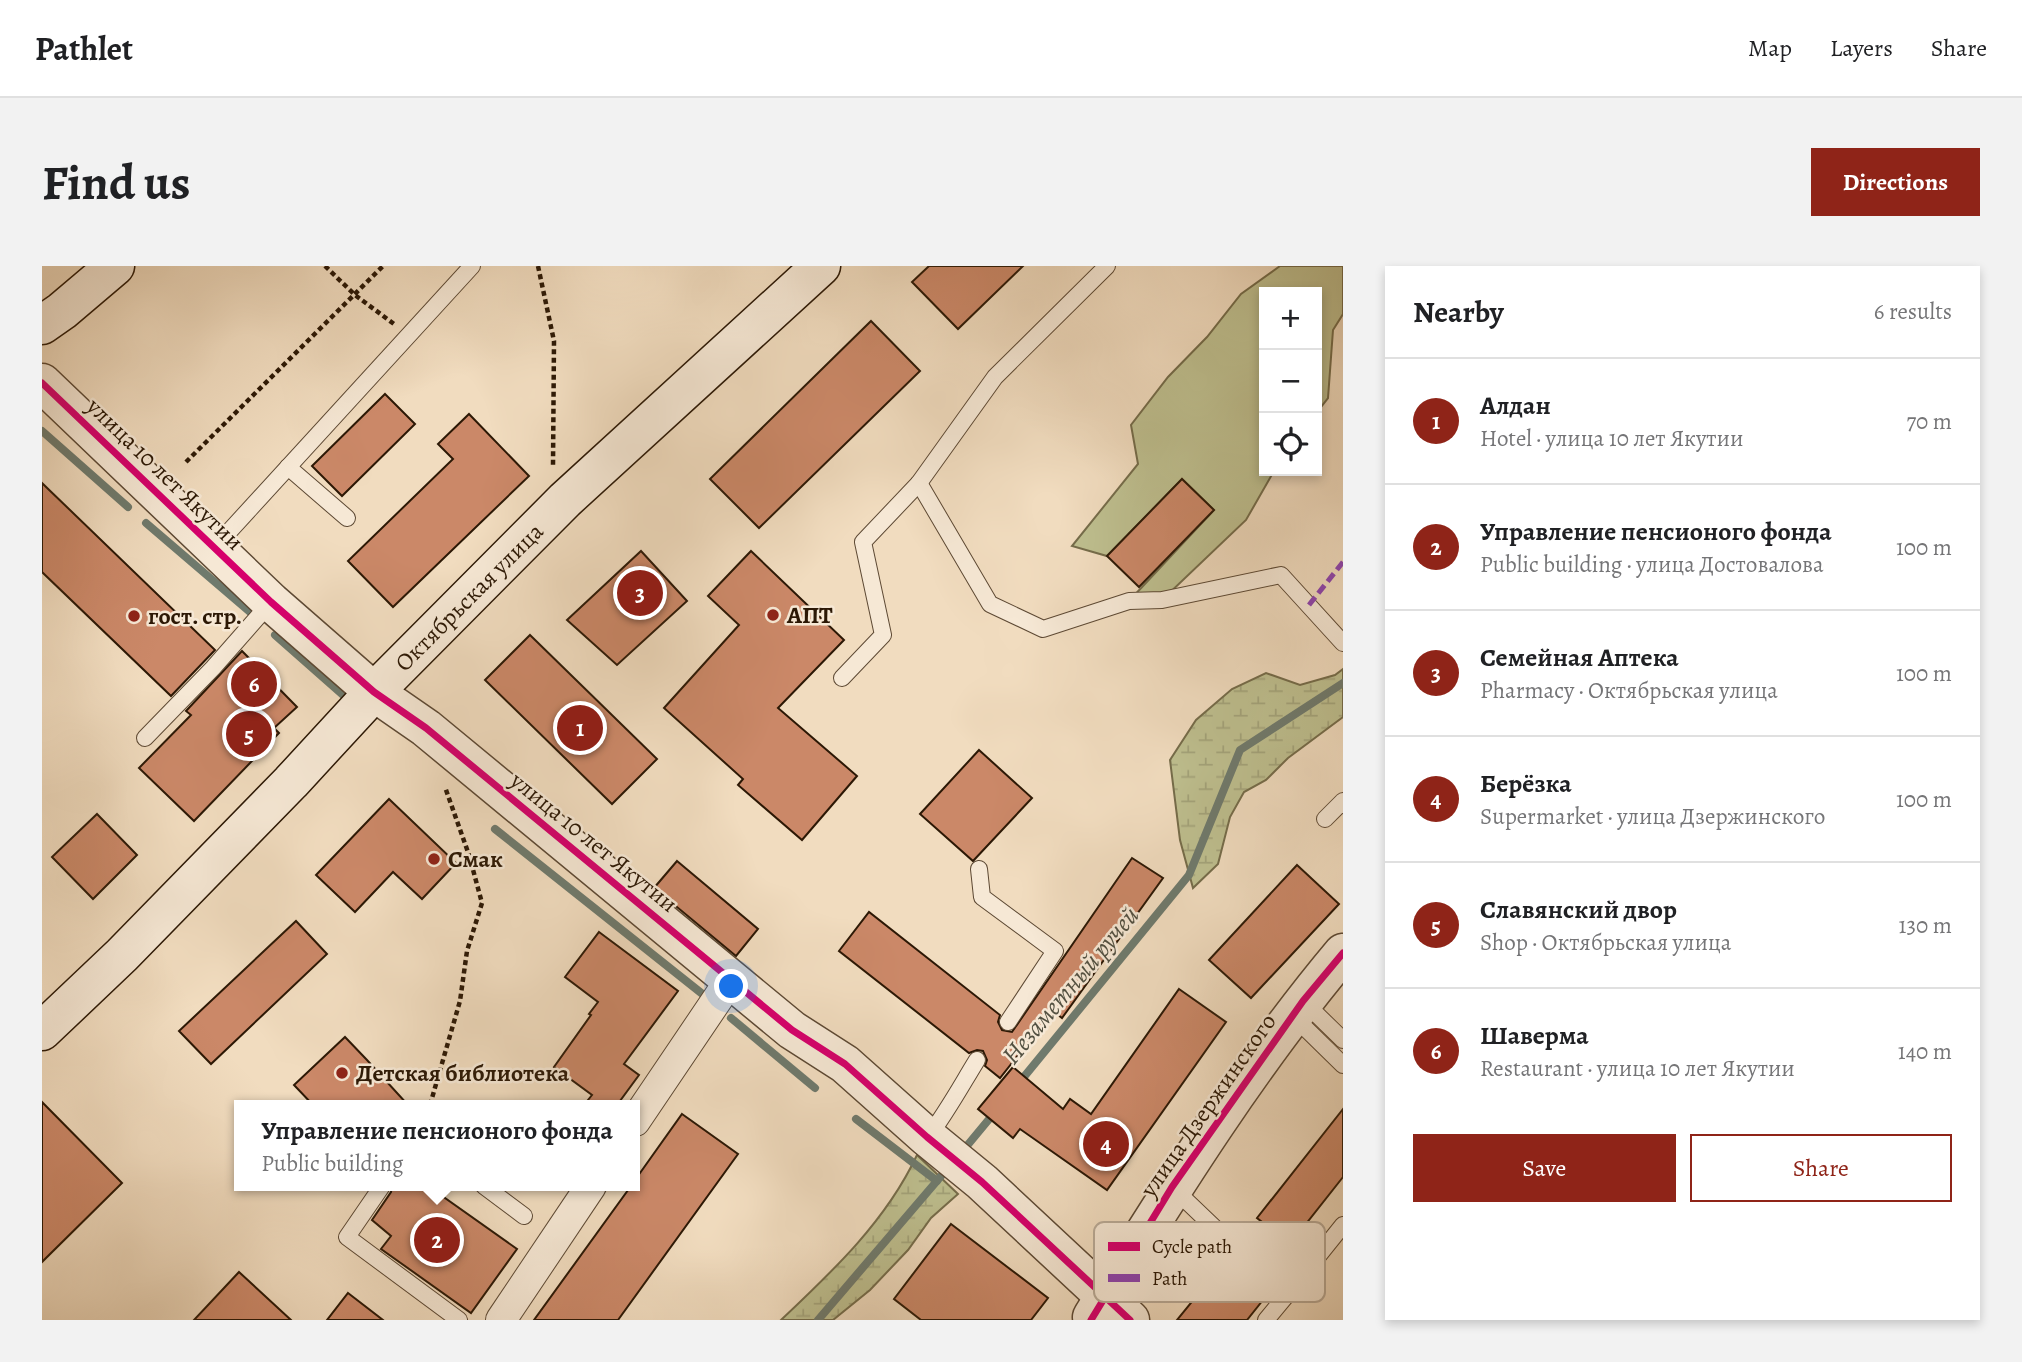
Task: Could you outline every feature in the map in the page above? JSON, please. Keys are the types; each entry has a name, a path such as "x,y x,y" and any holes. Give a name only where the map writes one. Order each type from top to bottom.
{"street":[{"path":"42,324 62,311 115,266"},
{"name":"Октябрьская улица","path":"42,1031 122,955 291,782 374,692 565,500 821,266"},
{"name":"улица 10 лет Якутии","path":"42,383 271,602 374,692 426,728 792,1030 845,1064 982,1181 1094,1298"},
{"name":"улица Дзержинского","path":"1154,1222 1172,1187 1298,1008 1343,953"},
{"path":"640,1114 731,979"},
{"path":"501,1320 588,1191"}],"lane":[{"path":"214,548 472,266"},
{"path":"842,678 883,635 863,541 919,483 995,377 1107,266"},
{"path":"288,467 347,518"},
{"path":"919,483 990,604 1043,629 1129,601 1162,600 1281,575 1343,643"},
{"path":"145,738 214,668 271,602"},
{"path":"1325,819 1343,801"},
{"path":"979,869 982,897 1055,951 1008,1021"},
{"path":"1298,1008 1343,1040"},
{"path":"1298,1008 1343,1065"},
{"path":"937,1145 955,1096 977,1060"},
{"path":"1172,1187 1209,1222"},
{"path":"379,1191 347,1237 458,1320"},
{"path":"491,1191 524,1216"},
{"path":"1325,1247 1343,1225"},
{"path":"1266,1320 1281,1302"}],"path":[{"path":"325,266 355,295 409,335"},
{"path":"186,462 383,266"},
{"path":"538,266 554,341 553,490 565,500"},
{"path":"431,1100 460,1001 467,951 482,903 469,855 442,778"}],"green space":[{"path":"1280,266 1343,266 1343,314 1333,330 1328,398 1322,406 1322,287 1259,287 1259,476 1271,476 1246,520 1162,600 1129,601 1214,510 1182,479 1107,556 1072,546 1138,464 1131,425 1168,377 1207,337 1241,294"},
{"path":"1343,669 1343,717 1288,758 1266,780 1244,792 1230,817 1218,864 1193,888 1180,840 1170,760 1196,720 1232,689 1266,673 1300,685 1335,675"},
{"path":"917,1155 958,1194 931,1218 908,1250 870,1290 833,1320 781,1320 857,1244 890,1202"}],"building":[{"path":"929,266 1023,266 958,329 912,282"},
{"path":"871,321 920,371 759,528 710,479"},
{"path":"385,394 415,424 342,496 312,466"},
{"path":"469,414 529,476 393,607 348,561 453,459 438,444"},
{"path":"1182,479 1214,510 1139,587 1107,556"},
{"name":"гост. стр.","path":"42,483 215,650 171,696 42,572"},
{"path":"641,551 687,601 617,665 567,620"},
{"path":"751,551 844,640 778,708 857,776 802,840 738,785 743,779 664,708 739,625 708,596"},
{"path":"530,635 657,759 612,804 485,680"},
{"path":"242,651 297,707 274,728 279,733 194,821 139,768 191,715 186,711"},
{"path":"979,750 1032,798 973,861 920,814"},
{"path":"389,799 456,863 422,899 393,872 355,912 316,875"},
{"path":"97,814 137,855 93,899 52,857"},
{"path":"1132,858 1163,878 1062,1018 1053,1011 1000,1078 985,1066 987,1060 983,1051 969,1053 839,951 869,912 1000,1015 998,1022 1002,1030 1012,1032"},
{"path":"677,861 758,929 736,956 654,888"},
{"path":"1297,865 1339,904 1251,998 1209,960"},
{"path":"296,921 327,954 211,1064 179,1031"},
{"path":"599,932 678,991 624,1064 639,1075 621,1100 588,1100 592,1095 554,1067 598,1002 565,977"},
{"path":"1179,989 1226,1022 1107,1190 1020,1129 1013,1138 978,1109 1013,1067 1063,1109 1070,1099 1091,1114"},
{"name":"Детская библиотека","path":"345,1037 403,1100 308,1100 294,1085"},
{"path":"42,1102 122,1183 42,1262"},
{"path":"1343,1109 1343,1177 1307,1222 1262,1222 1257,1218"},
{"path":"682,1114 738,1154 618,1320 534,1320 627,1191 640,1191 640,1173"},
{"path":"435,1191 517,1249 471,1313 381,1249 391,1236 372,1220 391,1192"},
{"path":"951,1224 1048,1298 1031,1320 921,1320 894,1299"},
{"path":"239,1272 291,1320 194,1320"},
{"path":"348,1293 383,1320 327,1320"},
{"path":"1192,1302 1261,1302 1247,1320 1177,1320"}],"waterway":[{"path":"42,431 128,507"},
{"path":"146,523 257,618"},
{"path":"275,635 351,702"},
{"name":"Незаметный ручей","path":"1019,1083 1189,875 1240,750 1343,683"},
{"path":"495,829 705,996"},
{"path":"731,1018 815,1088"},
{"name":"Незаметный ручей","path":"961,1153 995,1112"},
{"path":"856,1119 937,1181"},
{"name":"Незаметный ручей","path":"818,1320 948,1168"}],"marked path":[{"path":"1309,605 1343,562"}],"cycle path":[{"path":"42,383 271,602 374,692 426,728 792,1030 845,1064 982,1182 1094,1286"},
{"path":"1151,1222 1172,1187 1303,1001 1343,953"},
{"path":"1091,1320 1102,1302"},
{"path":"1111,1302 1130,1320"}],"place":[{"name":"Семейная Аптека","path":"640,593"},
{"name":"АПТ","path":"773,615"},
{"name":"гост. стр.","path":"134,616"},
{"name":"Шаверма","path":"254,684"},
{"name":"Алдан","path":"580,728"},
{"name":"Славянский двор","path":"249,734"},
{"name":"Смак","path":"434,859"},
{"name":"Детская библиотека","path":"342,1073"},
{"name":"Берёзка","path":"1106,1144"},
{"name":"Управление пенсионого фонда","path":"437,1240"}]}
